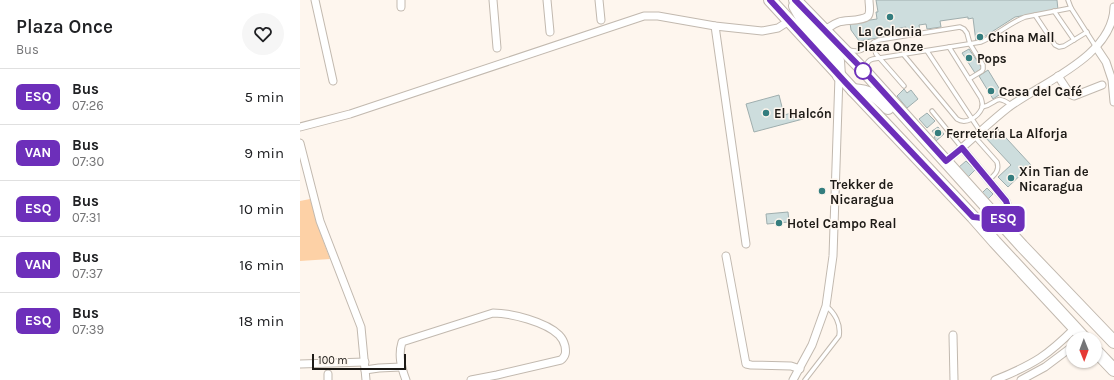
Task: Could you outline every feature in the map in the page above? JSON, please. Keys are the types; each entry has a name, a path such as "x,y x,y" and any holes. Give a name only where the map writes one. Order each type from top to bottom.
{"highway":[{"path":"770,0 1078,332"},
{"path":"792,0 803,20 838,61 839,76"},
{"path":"795,0 867,74 1000,222 1114,342"},
{"path":"853,90 870,93 878,98 924,146 945,160"},
{"path":"973,217 979,217 991,222 1000,222"},
{"path":"995,242 996,231 1000,222"},
{"path":"1102,357 1114,370"}],"street":[{"path":"315,0 333,81"},
{"path":"493,0 497,48"},
{"path":"547,0 550,32"},
{"path":"599,0 601,20"},
{"path":"825,30 840,21 863,19 867,17 870,9 869,0"},
{"path":"945,160 962,148 1011,106 1076,65 1096,47 1109,27 1114,7"},
{"path":"300,127 357,112 644,16 658,16 715,26 762,31 778,28 789,21"},
{"path":"715,26 746,244"},
{"path":"1096,47 1106,62 1112,80 1114,102"},
{"path":"793,380 812,345 826,306 833,256 839,76"},
{"path":"1058,76 1070,94 1074,96 1102,85"},
{"path":"838,98 853,90"},
{"path":"300,144 320,221 361,328 366,380"},
{"path":"962,148 1009,206 1008,211 1000,222"},
{"path":"726,256 746,364 791,366 800,369"},
{"path":"406,380 401,367 400,349 402,342 493,313 503,313 526,319 553,330 561,336 566,351 561,360 471,380"},
{"path":"995,380 1016,372 1040,358 1063,340 1075,328"},
{"path":"953,335 954,380"},
{"path":"1021,380 1045,367 1066,351"},
{"path":"300,364 365,362"},
{"path":"365,370 401,367"}],"lane":[{"path":"1068,0 1071,8 1096,47"},
{"path":"867,74 866,65 869,60 981,42 1018,20 1071,8"},
{"path":"1054,11 1074,40"},
{"path":"1035,15 1055,45 1059,47 1064,46 1087,32"},
{"path":"842,48 861,51 874,42 960,28 964,29 967,33 970,44 983,66 982,71 969,79"},
{"path":"874,42 875,51 904,86"},
{"path":"903,54 957,119 964,122 972,119 980,111 982,107 981,98 949,47"},
{"path":"927,51 972,119 977,134 997,162 999,167 998,171 989,180"},
{"path":"982,107 1000,99 1011,106"},
{"path":"932,111 962,148"},
{"path":"805,380 839,336 839,324 833,313 826,306"}],"shaded area":[{"path":"310,199 330,259 300,261 300,201"}],"building":[{"path":"876,0 1057,0 1058,10 1015,17 976,42 973,18 968,19 968,17 940,21 941,27 927,29 926,24 919,25 920,31 907,33 906,27 888,30 889,36 859,41 851,30 850,23 877,19 876,12 878,12"},
{"path":"969,49 982,68 975,73 962,53"},
{"path":"988,70 1002,93 993,99 979,76"},
{"path":"904,89 907,93 911,90 918,99 907,108 897,96"},
{"name":"El Halcón","path":"779,95 784,115 800,111 803,119 754,132 746,104"},
{"path":"927,113 935,121 927,128 919,119"},
{"name":"Ferretería La Alforja","path":"938,127 944,134 936,141 934,137 936,136 932,131"},
{"path":"996,127 1031,165 1008,187 998,177 1011,165 985,137"},
{"path":"966,161 975,170 968,177 959,167"},
{"path":"987,188 993,194 988,199 982,193"},
{"path":"788,212 789,222 767,224 766,214"}],"bus line":[{"name":"ESQ","path":"770,0 846,83 973,217 979,217 991,222 1000,222 1008,211 1009,206 962,148 946,161 867,74 795,0"}],"place":[{"name":"La Colonia Plaza Onze","path":"890,17"},
{"name":"China Mall","path":"980,37"},
{"name":"Pops","path":"969,58"},
{"name":"Casa del Café","path":"991,91"},
{"name":"El Halcón","path":"766,113"},
{"name":"Ferretería La Alforja","path":"938,133"},
{"name":"Xin Tian de Nicaragua","path":"1011,178"},
{"name":"Trekker de Nicaragua","path":"822,191"},
{"name":"Hotel Campo Real","path":"779,223"}]}
